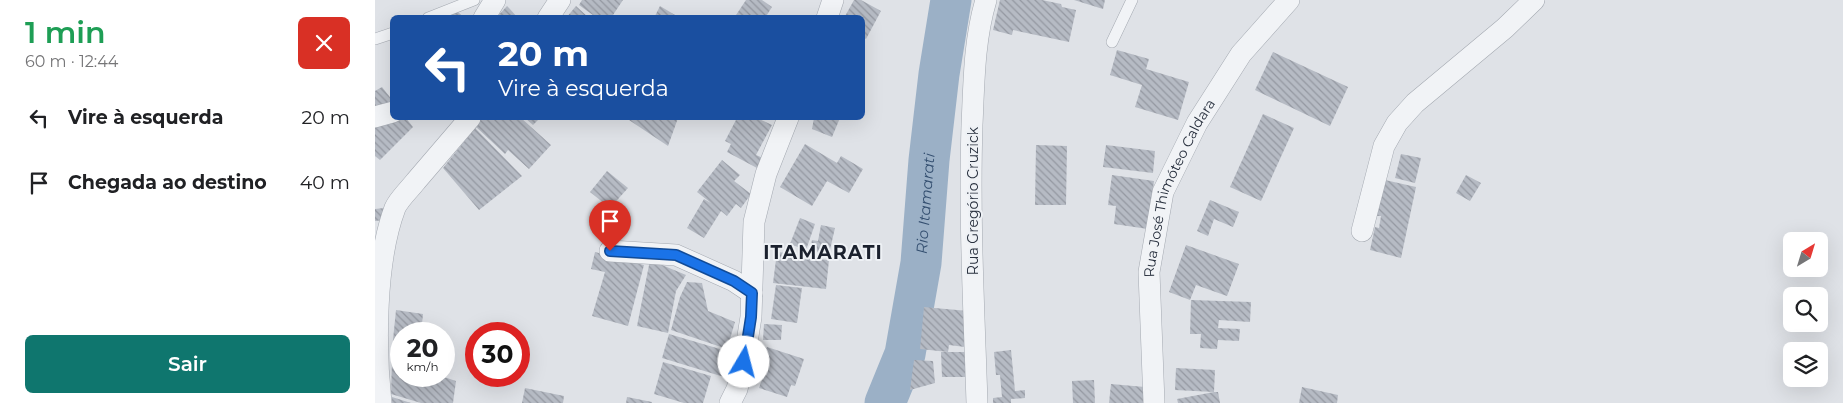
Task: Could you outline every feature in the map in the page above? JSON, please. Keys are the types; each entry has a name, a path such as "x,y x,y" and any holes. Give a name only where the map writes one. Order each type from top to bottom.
{"street":[{"path":"486,15 495,0"},
{"path":"550,15 560,0"},
{"path":"828,15 833,0"},
{"name":"Rua Gregório Cruzick","path":"977,403 970,190 974,83 980,20 986,0"},
{"name":"Rua José Thimóteo Caldara","path":"1154,403 1149,272 1163,192 1197,123 1241,54 1289,0"},
{"path":"1362,231 1384,146 1397,123 1422,97 1505,28 1534,0"},
{"path":"375,116 390,113"},
{"path":"381,403 375,351 375,308 382,224 468,120"},
{"path":"730,403 737,389 744,362 751,317 754,222 766,174 787,120"},
{"path":"610,251 676,255 734,281 752,293"}],"lane":[{"path":"436,15 474,0"},
{"path":"1112,42 1132,0"},
{"path":"375,39 390,34"}],"building":[{"path":"582,0 623,0 613,15 593,15 579,5"},
{"path":"746,0 762,0 772,7 767,15 736,15"},
{"path":"854,0 861,0 881,11 866,39 865,15 846,15"},
{"path":"1000,0 1042,0 1061,4 1062,7 1076,10 1069,42 1013,30 1012,35 993,30"},
{"path":"1074,0 1105,0 1103,9"},
{"path":"507,6 515,15 499,15"},
{"path":"576,6 586,15 568,15"},
{"path":"660,6 675,15 656,15"},
{"path":"453,8 461,15 448,15"},
{"path":"1117,50 1149,59 1146,69 1189,82 1178,120 1135,107 1142,85 1110,75"},
{"path":"1273,52 1348,87 1330,126 1255,90"},
{"path":"382,87 390,97 390,110 375,113 375,91"},
{"path":"1263,114 1294,128 1261,201 1230,187"},
{"path":"390,119 408,120 413,127 380,160 375,156 375,122"},
{"path":"479,120 523,120 551,145 529,169 508,150 505,154 474,125"},
{"path":"527,120 538,120 533,125"},
{"path":"629,120 677,120 668,146"},
{"path":"736,120 761,120 772,125 756,155 763,158 757,168 727,152 731,144 725,141"},
{"path":"814,120 839,120 832,137 812,129"},
{"path":"475,128 522,176 479,210 443,168"},
{"path":"805,144 837,163 841,156 863,169 849,193 827,181 812,206 780,187"},
{"path":"1036,145 1067,146 1066,205 1035,205"},
{"path":"1106,145 1155,151 1153,173 1103,167"},
{"path":"1401,154 1421,158 1415,183 1395,178"},
{"path":"722,160 740,175 734,181 751,194 741,208 736,204 727,216 721,211 704,238 687,228 704,199 711,203 697,192"},
{"path":"607,171 628,188 610,208 590,192"},
{"path":"1112,175 1154,181 1148,229 1114,224 1116,206 1108,205"},
{"path":"1466,175 1481,183 1470,201 1456,193"},
{"path":"1385,180 1416,187 1401,258 1370,250 1375,227 1379,228 1381,216 1377,216"},
{"path":"1210,200 1239,212 1233,227 1214,219 1208,236 1197,231"},
{"path":"384,208 385,220 375,221 375,209"},
{"path":"800,218 815,224 806,250 790,244"},
{"path":"821,225 835,228 829,254 810,250 812,240 818,241"},
{"path":"1186,245 1239,264 1227,296 1196,285 1190,300 1169,292"},
{"path":"595,252 644,265 628,326 592,316 605,272 591,269"},
{"path":"777,252 797,254 797,257 829,260 826,289 773,283"},
{"path":"650,260 686,275 676,291 668,333 637,326"},
{"path":"687,282 702,283 708,311 735,322 727,349 671,330 680,297"},
{"path":"776,285 802,288 797,323 771,319"},
{"path":"1191,300 1251,302 1250,322 1219,320 1218,328 1240,329 1239,341 1218,340 1217,349 1200,348 1201,334 1190,334"},
{"path":"924,307 968,311 965,347 949,345 948,352 920,349"},
{"path":"396,310 423,314 422,322 395,322"},
{"path":"764,324 782,325 781,340 763,340"},
{"path":"669,334 730,352 724,377 662,358"},
{"path":"767,347 804,359 795,386 791,385 787,397 759,388 768,361 763,359"},
{"path":"1011,350 1015,391 1025,390 1025,398 1011,399 1011,403 993,403 993,398 1002,397 1000,375 996,375 994,352"},
{"path":"941,352 965,352 966,377 942,377"},
{"path":"914,360 933,361 935,383 910,390"},
{"path":"663,362 711,376 703,403 684,403 654,394"},
{"path":"1176,368 1215,370 1214,392 1175,390"},
{"path":"1094,380 1095,403 1073,403 1072,381"},
{"path":"456,381 453,403 421,403 391,394 391,387 455,387"},
{"path":"1111,384 1145,387 1143,403 1109,403"},
{"path":"1302,387 1338,395 1337,403 1299,403"},
{"path":"525,388 564,396 563,403 522,403"},
{"path":"1218,392 1220,403 1178,403 1177,399"},
{"path":"392,397 411,403 392,403"},
{"path":"627,397 652,402 652,403 626,403"}],"waterway":[{"name":"Rio Itamarati","path":"885,403 905,354 921,263 929,160 939,74 951,0"}],"district":[{"name":"ITAMARATI","path":"823,252"}],"route":[{"path":"610,251 676,255 734,281 752,293 751,317 744,362"}]}
